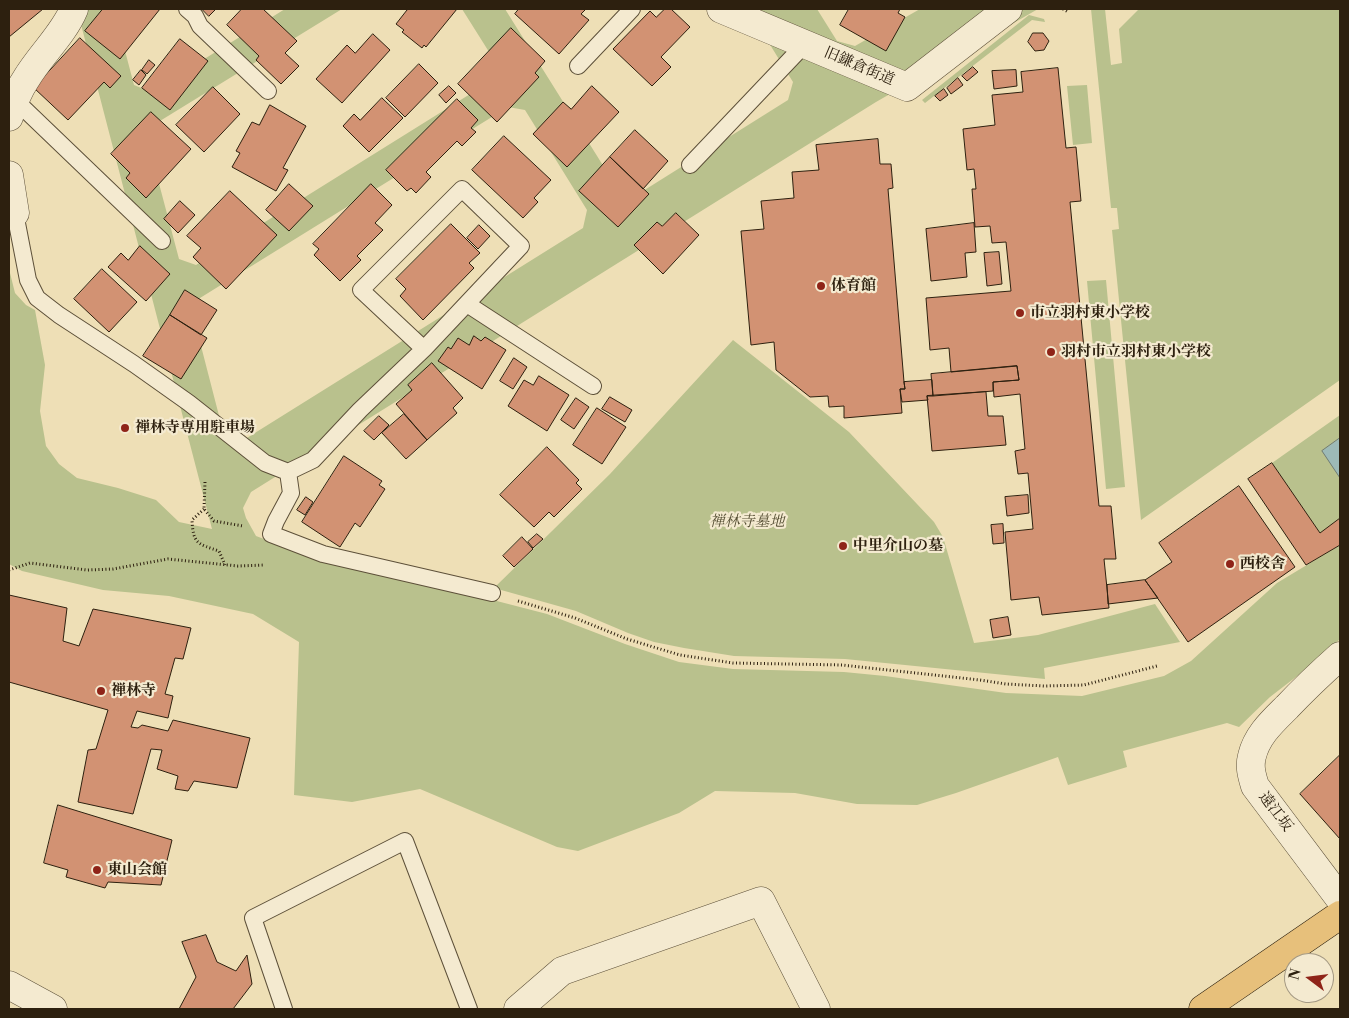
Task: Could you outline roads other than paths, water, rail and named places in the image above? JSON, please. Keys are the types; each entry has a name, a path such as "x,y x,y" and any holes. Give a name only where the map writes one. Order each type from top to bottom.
{"main road":[{"path":"1203,1009 1340,915"}],"street":[{"path":"12,108 27,78 68,22 74,9"},
{"name":"旧鎌倉街道","path":"721,9 907,87 1008,9"},
{"path":"9,175 12,208"},
{"name":"遠江坂","path":"1340,656 1307,686 1267,728 1257,742 1251,757 1250,769 1255,786 1340,899"},
{"path":"518,1009 562,971 760,900 816,1009"},
{"path":"9,986 53,1009"}],"lane":[{"path":"187,9 200,26 268,91"},
{"path":"578,66 632,9"},
{"path":"690,166 805,44"},
{"path":"12,108 162,241"},
{"path":"12,208 28,280 37,298 189,403 265,463 288,472 312,460 424,348 521,246 462,189 362,290 424,348"},
{"path":"466,304 593,386"},
{"path":"288,472 291,492 271,534 323,554 492,593"},
{"path":"284,1009 252,918 405,841 469,1009"}],"water":[{"path":"1340,438 1340,478 1322,451"}],"place":[{"name":"体育館","path":"821,286"},
{"name":"市立羽村東小学校","path":"1020,313"},
{"name":"羽村市立羽村東小学校","path":"1051,352"},
{"name":"禅林寺専用駐車場","path":"125,428"},
{"name":"中里介山の墓","path":"843,546"},
{"name":"西校舎","path":"1230,564"},
{"name":"禅林寺","path":"101,691"},
{"name":"東山会館","path":"97,870"}],"park label":[{"name":"禅林寺墓地","path":"747,522"}]}
